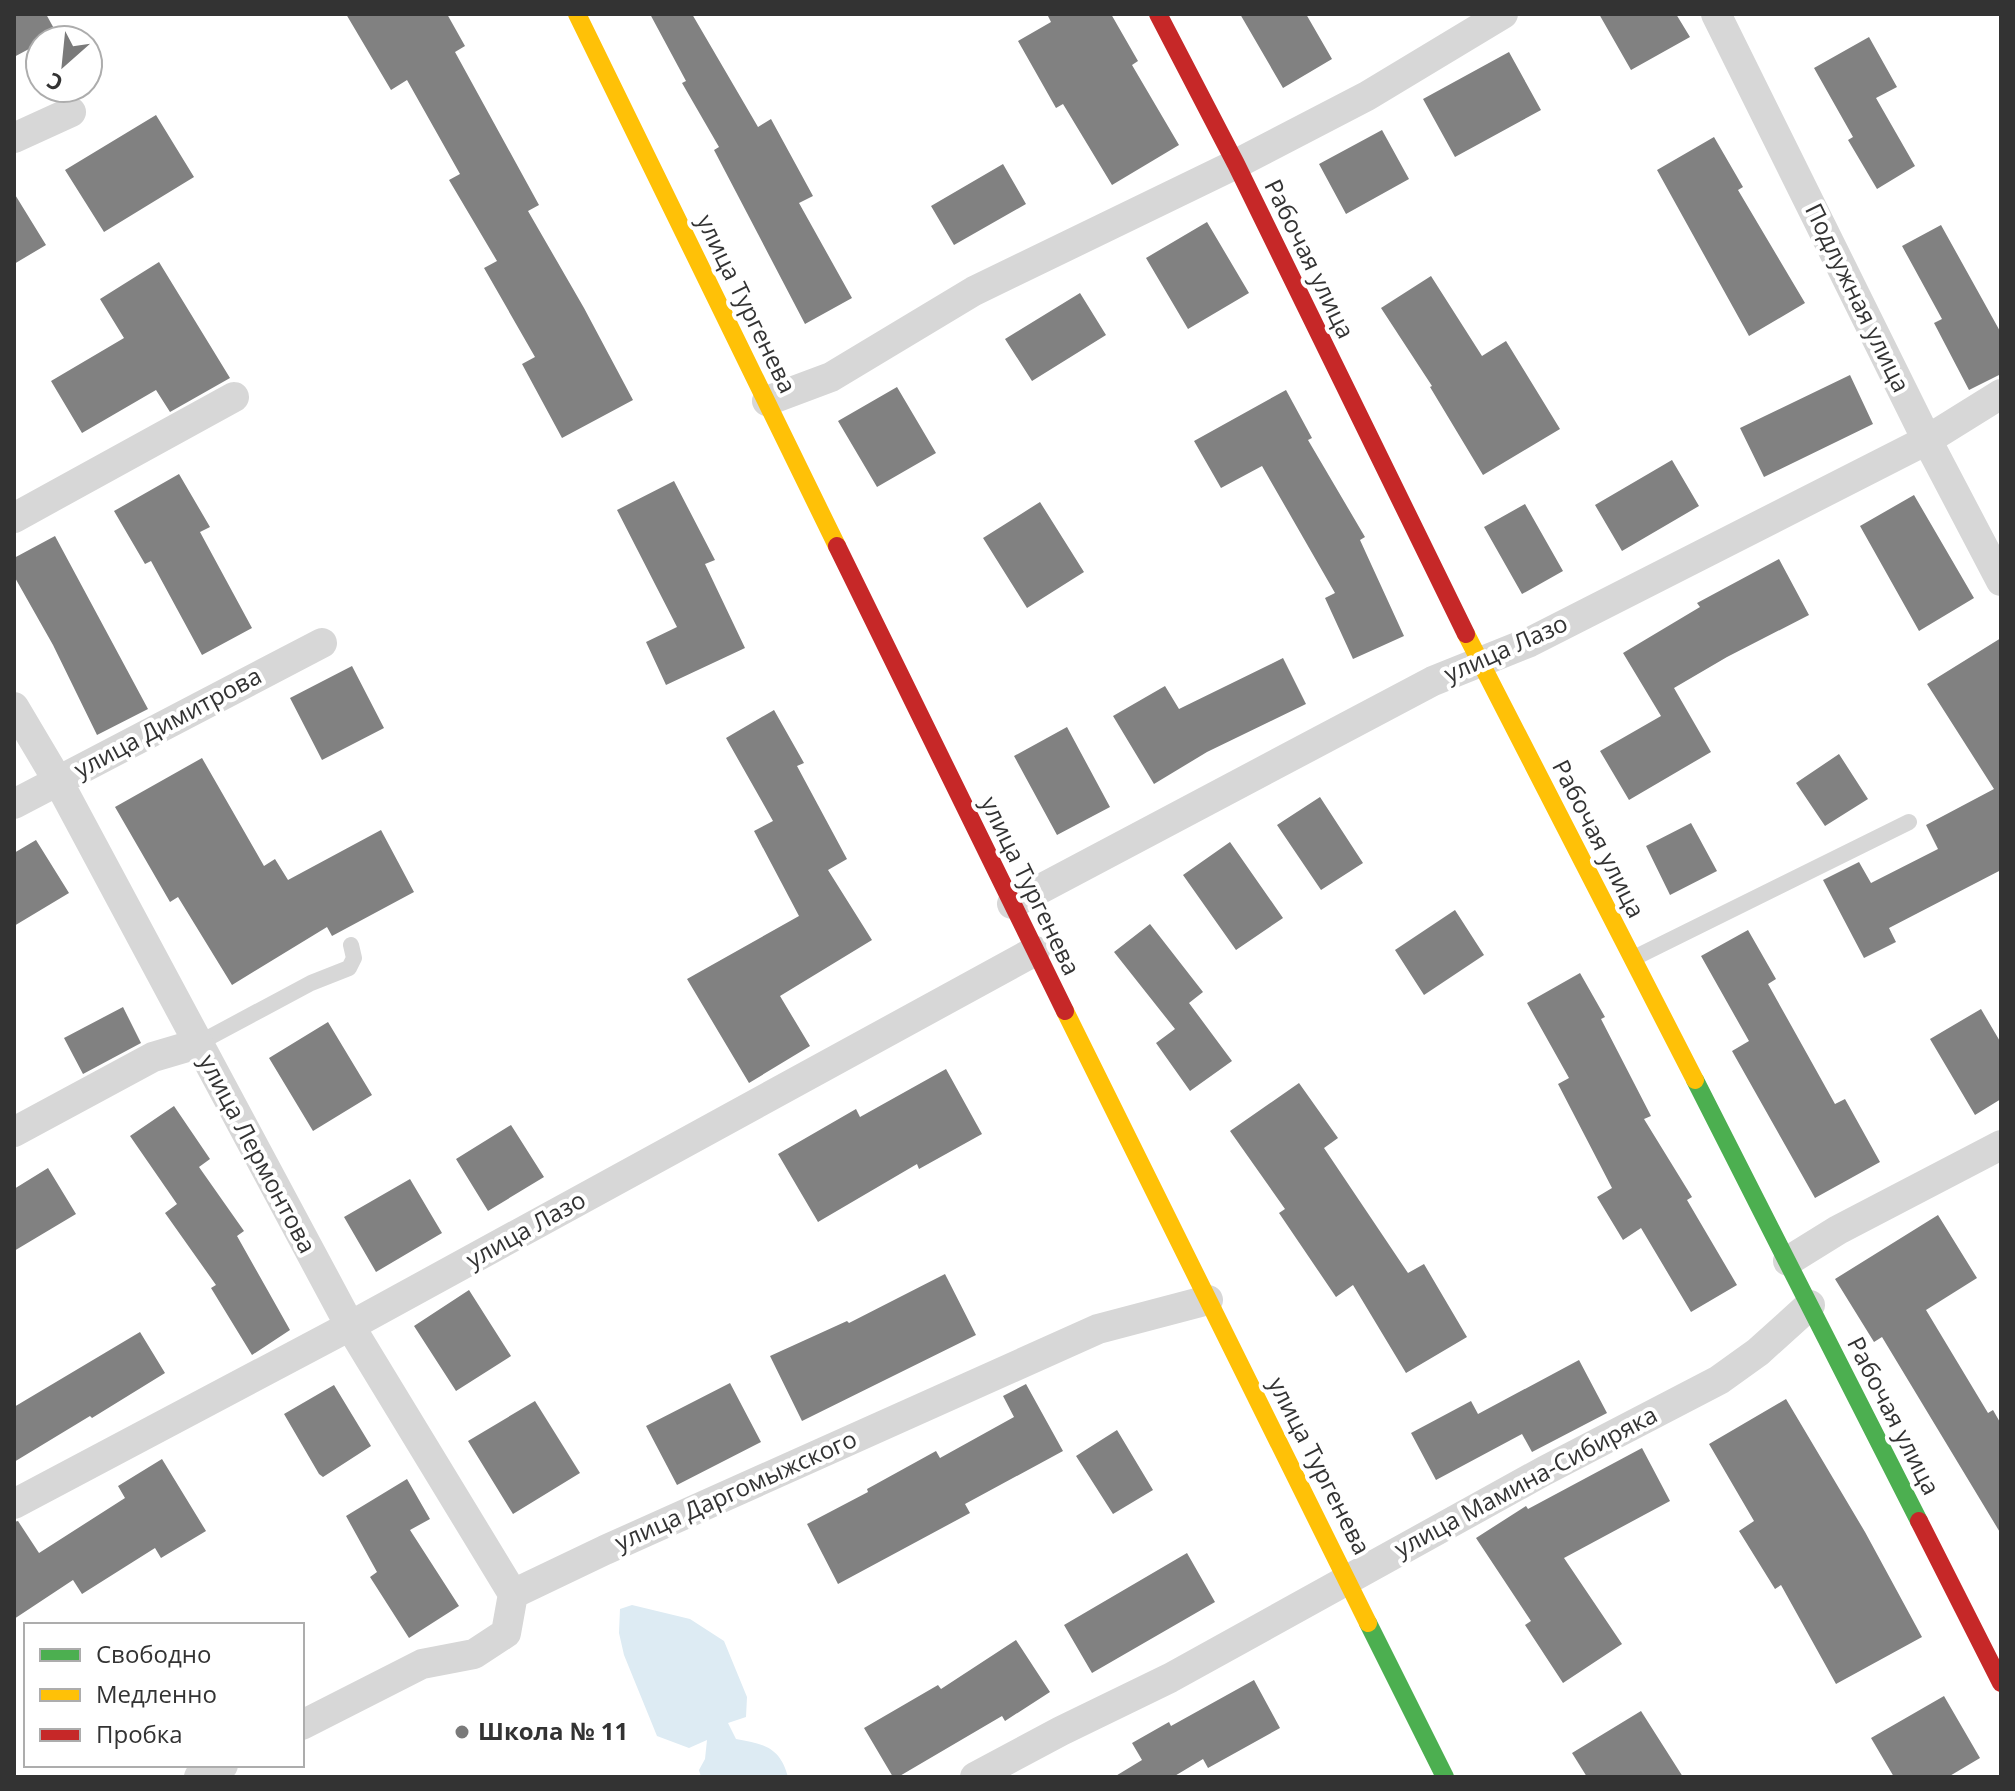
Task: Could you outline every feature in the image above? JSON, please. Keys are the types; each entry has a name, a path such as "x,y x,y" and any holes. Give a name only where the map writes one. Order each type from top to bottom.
{"street":[{"name":"улица Тургенева","path":"577,14 1035,951 1445,1777"},
{"name":"Рабочая улица","path":"1158,14 1236,164 1479,660 2001,1683"},
{"path":"767,401 831,377 974,291 1236,164 1367,96 1503,14"},
{"name":"Подлужная улица","path":"1716,14 1927,440 2001,581"},
{"path":"14,138 71,112"},
{"name":"улица Лазо","path":"1012,904 1433,681 1530,642 1927,440 2001,394"},
{"path":"14,518 234,397"},
{"name":"улица Димитрова","path":"14,804 322,643"},
{"name":"улица Лермонтова","path":"14,707 58,781 350,1326 513,1594"},
{"name":"улица Лазо","path":"14,1504 350,1326 1035,951"},
{"path":"14,1132 153,1057 197,1044"},
{"path":"1788,1261 1838,1230 2001,1145"},
{"name":"улица Даргомыжского","path":"513,1594 1098,1329 1208,1300"},
{"name":"улица Мамина-Сибиряка","path":"975,1777 1170,1678 1544,1471 1719,1380 1758,1352 1810,1305"},
{"path":"304,1724 422,1664 474,1654 506,1633 513,1594"},
{"path":"199,1777 219,1767"}],"lane":[{"path":"1633,959 1909,822"},
{"path":"197,1044 311,983 349,968 354,958 351,945"}],"shaded area":[{"path":"632,1605 690,1619 724,1641 747,1697 746,1717 728,1723 736,1739 763,1745 775,1753 788,1777 701,1777 699,1770 705,1759 707,1740 689,1748 657,1736 624,1655 619,1633 620,1609"}],"building":[{"path":"14,14 46,14 52,24 24,24 24,52 14,57"},
{"path":"346,14 447,14 465,46 455,52 539,205 528,211 633,400 562,438 522,364 535,357 484,268 497,261 449,180 460,174 407,80 391,90"},
{"path":"650,14 692,14 758,127 771,119 813,196 799,203 852,298 805,324 714,150 719,147 682,83 686,81"},
{"path":"1047,14 1111,14 1138,61 1132,65 1179,145 1112,185 1063,104 1056,108 1018,41 1051,22"},
{"path":"1240,14 1306,14 1332,59 1283,88"},
{"path":"1599,14 1676,14 1690,37 1631,70"},
{"path":"1869,37 1897,87 1876,98 1915,166 1877,189 1848,140 1853,137 1814,68"},
{"path":"1509,52 1541,110 1455,157 1423,99"},
{"path":"156,115 194,177 104,232 65,170"},
{"path":"1382,130 1409,179 1346,214 1319,164"},
{"path":"1714,137 1743,187 1738,190 1805,303 1749,336 1657,170"},
{"path":"1003,164 1026,204 954,245 931,206"},
{"path":"14,193 46,245 14,264"},
{"path":"1207,222 1249,293 1188,329 1146,258"},
{"path":"1941,225 2001,333 2001,374 1969,390 1934,323 1942,319 1902,246"},
{"path":"159,262 230,378 170,412 156,390 82,433 51,381 124,338 100,299"},
{"path":"1431,276 1482,356 1506,341 1560,429 1483,475 1432,386 1381,308"},
{"path":"1080,293 1106,335 1032,381 1005,339"},
{"path":"1850,375 1873,424 1764,477 1740,428"},
{"path":"897,387 936,453 877,487 838,421"},
{"path":"1286,390 1312,438 1308,440 1365,537 1360,540 1404,636 1353,659 1325,598 1335,593 1262,466 1221,488 1194,441"},
{"path":"1672,460 1699,506 1622,551 1595,505"},
{"path":"179,474 210,527 200,532 252,628 202,655 151,561 145,564 114,511"},
{"path":"674,481 715,560 705,564 745,648 666,685 646,642 677,627 617,510"},
{"path":"1914,495 1974,598 1919,631 1860,526"},
{"path":"1040,502 1084,572 1027,608 983,538"},
{"path":"1525,504 1563,571 1522,594 1484,527"},
{"path":"55,536 148,709 97,735 53,645 14,576 14,558"},
{"path":"1779,559 1809,615 1674,688 1711,752 1629,800 1600,751 1661,716 1623,653 1700,607 1697,603"},
{"path":"2001,638 2001,870 1889,928 1896,942 1864,958 1823,880 1859,862 1871,883 1938,849 1926,825 1994,789 1927,684"},
{"path":"1283,658 1306,704 1207,752 1154,784 1113,716 1165,686 1179,709"},
{"path":"352,666 384,728 322,760 290,698"},
{"path":"774,710 804,763 797,766 847,859 828,870 872,940 780,996 810,1046 749,1083 687,979 799,916 754,831 773,821 726,738"},
{"path":"1067,727 1110,807 1057,835 1014,756"},
{"path":"1839,754 1868,799 1825,826 1796,783"},
{"path":"202,758 264,866 275,859 288,880 381,830 414,892 332,936 327,927 232,985 178,897 170,902 115,807"},
{"path":"1320,797 1363,863 1321,890 1277,825"},
{"path":"1691,823 1717,871 1670,895 1646,846"},
{"path":"36,840 69,893 14,926 14,853"},
{"path":"1230,842 1283,918 1236,950 1183,875"},
{"path":"1455,910 1484,955 1424,995 1395,950"},
{"path":"1150,924 1203,992 1189,1003 1232,1061 1190,1091 1156,1043 1175,1029 1114,952"},
{"path":"1748,930 1776,979 1768,984 1835,1104 1845,1099 1880,1162 1815,1198 1732,1051 1749,1041 1701,956"},
{"path":"1580,973 1605,1017 1601,1019 1651,1116 1644,1119 1692,1197 1687,1200 1737,1285 1691,1312 1641,1228 1623,1240 1597,1197 1612,1188 1558,1084 1569,1078 1527,1003"},
{"path":"123,1007 141,1043 83,1074 64,1038"},
{"path":"1981,1009 2001,1043 2001,1099 1975,1115 1930,1039"},
{"path":"328,1022 372,1095 313,1131 269,1058"},
{"path":"946,1069 982,1134 919,1169 917,1164 818,1222 778,1154 856,1109 860,1117"},
{"path":"1299,1083 1338,1138 1324,1148 1408,1273 1424,1264 1467,1337 1406,1373 1353,1285 1336,1297 1279,1213 1285,1209 1230,1131"},
{"path":"174,1106 210,1159 199,1167 244,1231 237,1236 290,1330 252,1355 211,1288 216,1285 165,1213 177,1204 130,1136"},
{"path":"511,1125 544,1177 488,1211 456,1159"},
{"path":"48,1168 76,1214 14,1251 14,1189"},
{"path":"410,1179 442,1233 376,1272 344,1217"},
{"path":"1938,1215 1977,1278 1926,1310 1988,1413 1993,1410 2001,1424 2001,1534 1882,1337 1874,1342 1835,1279"},
{"path":"945,1274 976,1335 802,1421 770,1356 847,1321 849,1323"},
{"path":"469,1290 511,1356 456,1391 414,1326"},
{"path":"140,1332 165,1373 14,1462 14,1407"},
{"path":"1579,1360 1607,1413 1532,1452 1522,1434 1436,1480 1411,1433 1471,1401 1478,1414"},
{"path":"730,1383 761,1442 677,1485 646,1426"},
{"path":"1026,1384 1063,1451 965,1504 970,1513 838,1584 807,1524 936,1451 940,1458 1014,1417 1003,1396"},
{"path":"334,1385 371,1446 323,1477 284,1414"},
{"path":"1786,1399 1865,1532 1922,1637 1836,1684 1781,1585 1775,1589 1739,1531 1754,1521 1709,1444"},
{"path":"535,1401 580,1473 513,1514 468,1441"},
{"path":"1117,1430 1153,1490 1113,1514 1076,1456"},
{"path":"1642,1448 1670,1501 1564,1558 1622,1644 1563,1683 1525,1625 1531,1621 1476,1538 1526,1506 1528,1509"},
{"path":"162,1459 206,1531 161,1558 155,1548 82,1594 73,1580 14,1619 14,1522 18,1521 39,1553 125,1498 118,1486"},
{"path":"407,1479 430,1519 410,1530 459,1606 409,1638 370,1577 377,1572 346,1516"},
{"path":"1187,1553 1215,1602 1092,1673 1064,1625"},
{"path":"1016,1640 1050,1692 1005,1721 1002,1716 898,1777 893,1777 864,1728 938,1685 941,1689"},
{"path":"1254,1680 1280,1728 1208,1768 1203,1759 1173,1777 1114,1777 1142,1760 1132,1743 1169,1722 1171,1726"},
{"path":"1944,1696 1980,1758 1948,1777 1894,1777 1871,1738"},
{"path":"1641,1711 1683,1777 1587,1777 1572,1753"}],"traffic: fast":[{"path":"1695,1080 1919,1521"},
{"path":"1368,1623 1445,1777"}],"traffic: slow":[{"path":"577,14 837,546"},
{"path":"1466,634 1695,1080"},
{"path":"1065,1011 1368,1623"}],"traffic: jam":[{"path":"1158,14 1236,164 1466,634"},
{"path":"837,546 1065,1011"},
{"path":"1919,1521 2001,1683"}],"place":[{"name":"Школа № 11","path":"462,1732"}]}
